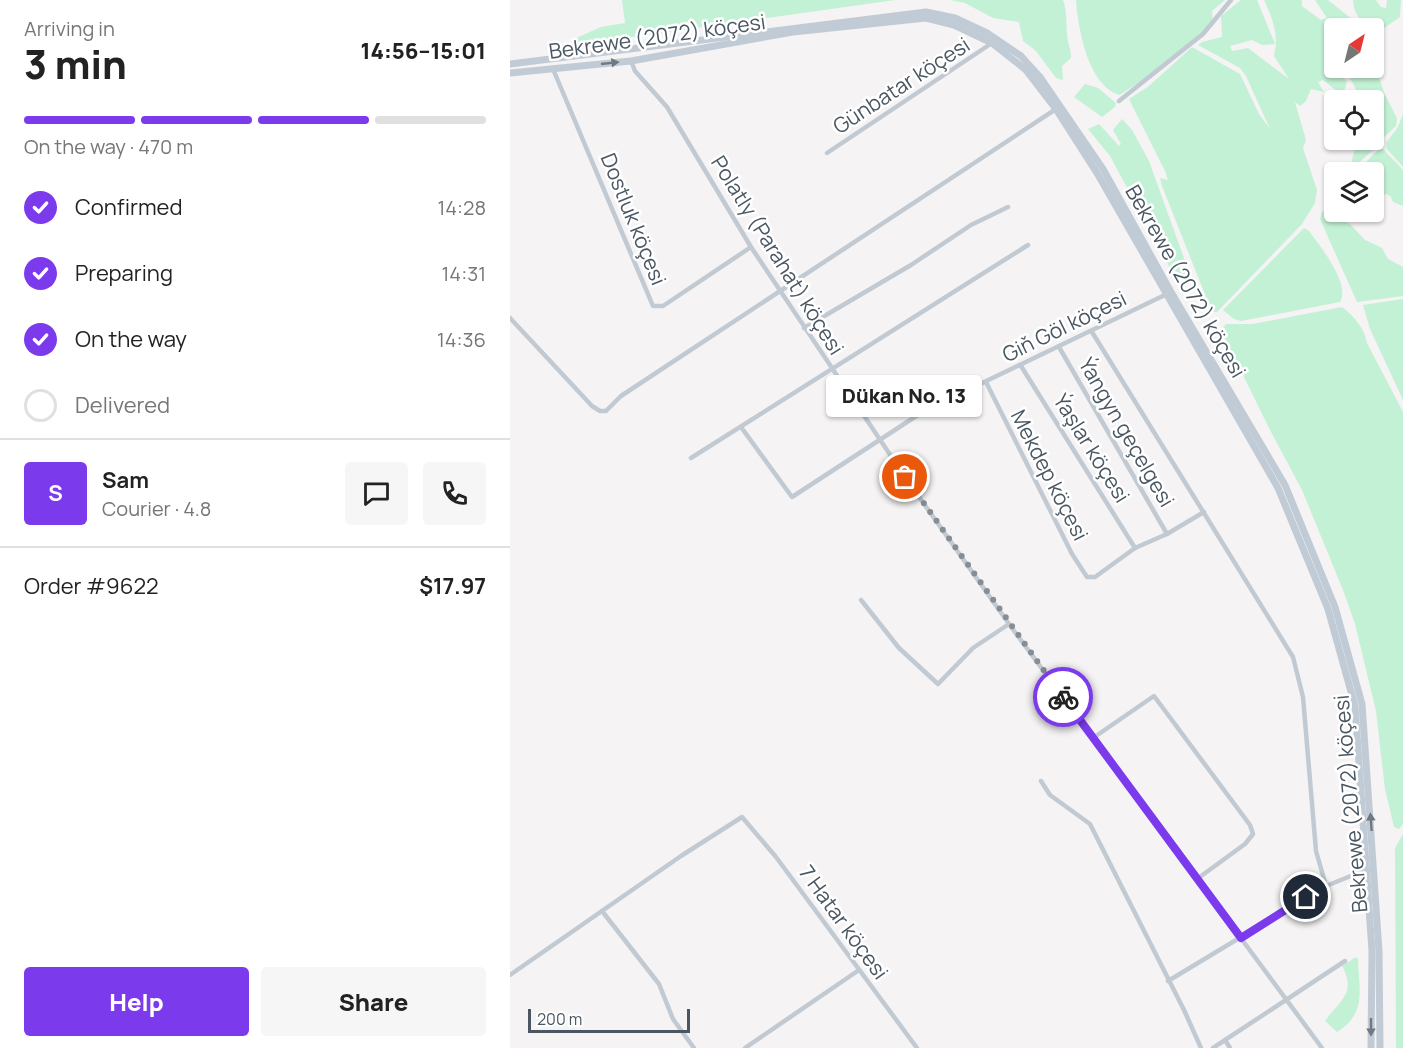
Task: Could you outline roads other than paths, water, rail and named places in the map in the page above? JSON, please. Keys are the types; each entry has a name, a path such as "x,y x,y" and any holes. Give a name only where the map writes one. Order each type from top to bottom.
{"main road":[{"name":"Bekrewe (2072) köçesi","path":"510,64 906,13 926,12 956,18 1003,42 1021,56 1040,76 1103,169 1168,294"},
{"name":"Bekrewe (2072) köçesi","path":"510,73 631,61 793,32 906,19 941,21 992,43 1026,70 1056,109 1097,172 1284,485 1335,607 1362,704 1380,1048"},
{"name":"Bekrewe (2072) köçesi","path":"1370,868 1371,1048"}],"street":[{"path":"1119,101 1203,34 1231,0"},
{"name":"Günbatar köçesi","path":"827,153 992,43"},
{"name":"Polatly (Parahat) köçesi","path":"631,61 635,71 667,107 751,247 879,440 1008,624 1322,1048"},
{"name":"Dostluk köçesi","path":"553,69 653,306 660,308 751,247"},
{"path":"510,318 592,406 603,412 621,396 779,290 1056,109"},
{"path":"804,328 910,265 971,225 1008,207"},
{"path":"691,458 1028,245"},
{"name":"Giň Göl köçesi","path":"741,427 792,497 924,411 1168,294"},
{"path":"1092,332 1278,630 1297,669 1303,697 1316,851 1326,885"},
{"name":"Ýangyn geçelgesi","path":"1059,347 1167,534"},
{"name":"Ýaşlar köçesi","path":"1021,366 1134,548"},
{"name":"Mekdep köçesi","path":"986,382 1075,560 1090,578 1134,548"},
{"path":"1134,548 1167,534 1204,512"},
{"path":"861,600 899,648 938,684 973,648 1008,624"},
{"path":"1093,738 1154,696 1250,825 1253,834 1245,844 1197,879"},
{"path":"1041,781 1050,795 1090,824 1201,1048"},
{"name":"7 Hatar köçesi","path":"602,911 742,817 776,857 917,1048"},
{"path":"1168,981 1326,885 1370,868"},
{"path":"510,975 602,911 659,984 673,1019 694,1048"},
{"path":"1213,1048 1345,961"},
{"path":"745,1048 859,970"},
{"path":"1225,1040 1230,1048"}],"place":[{"name":"Dükan No. 13","path":"905,477"}]}
